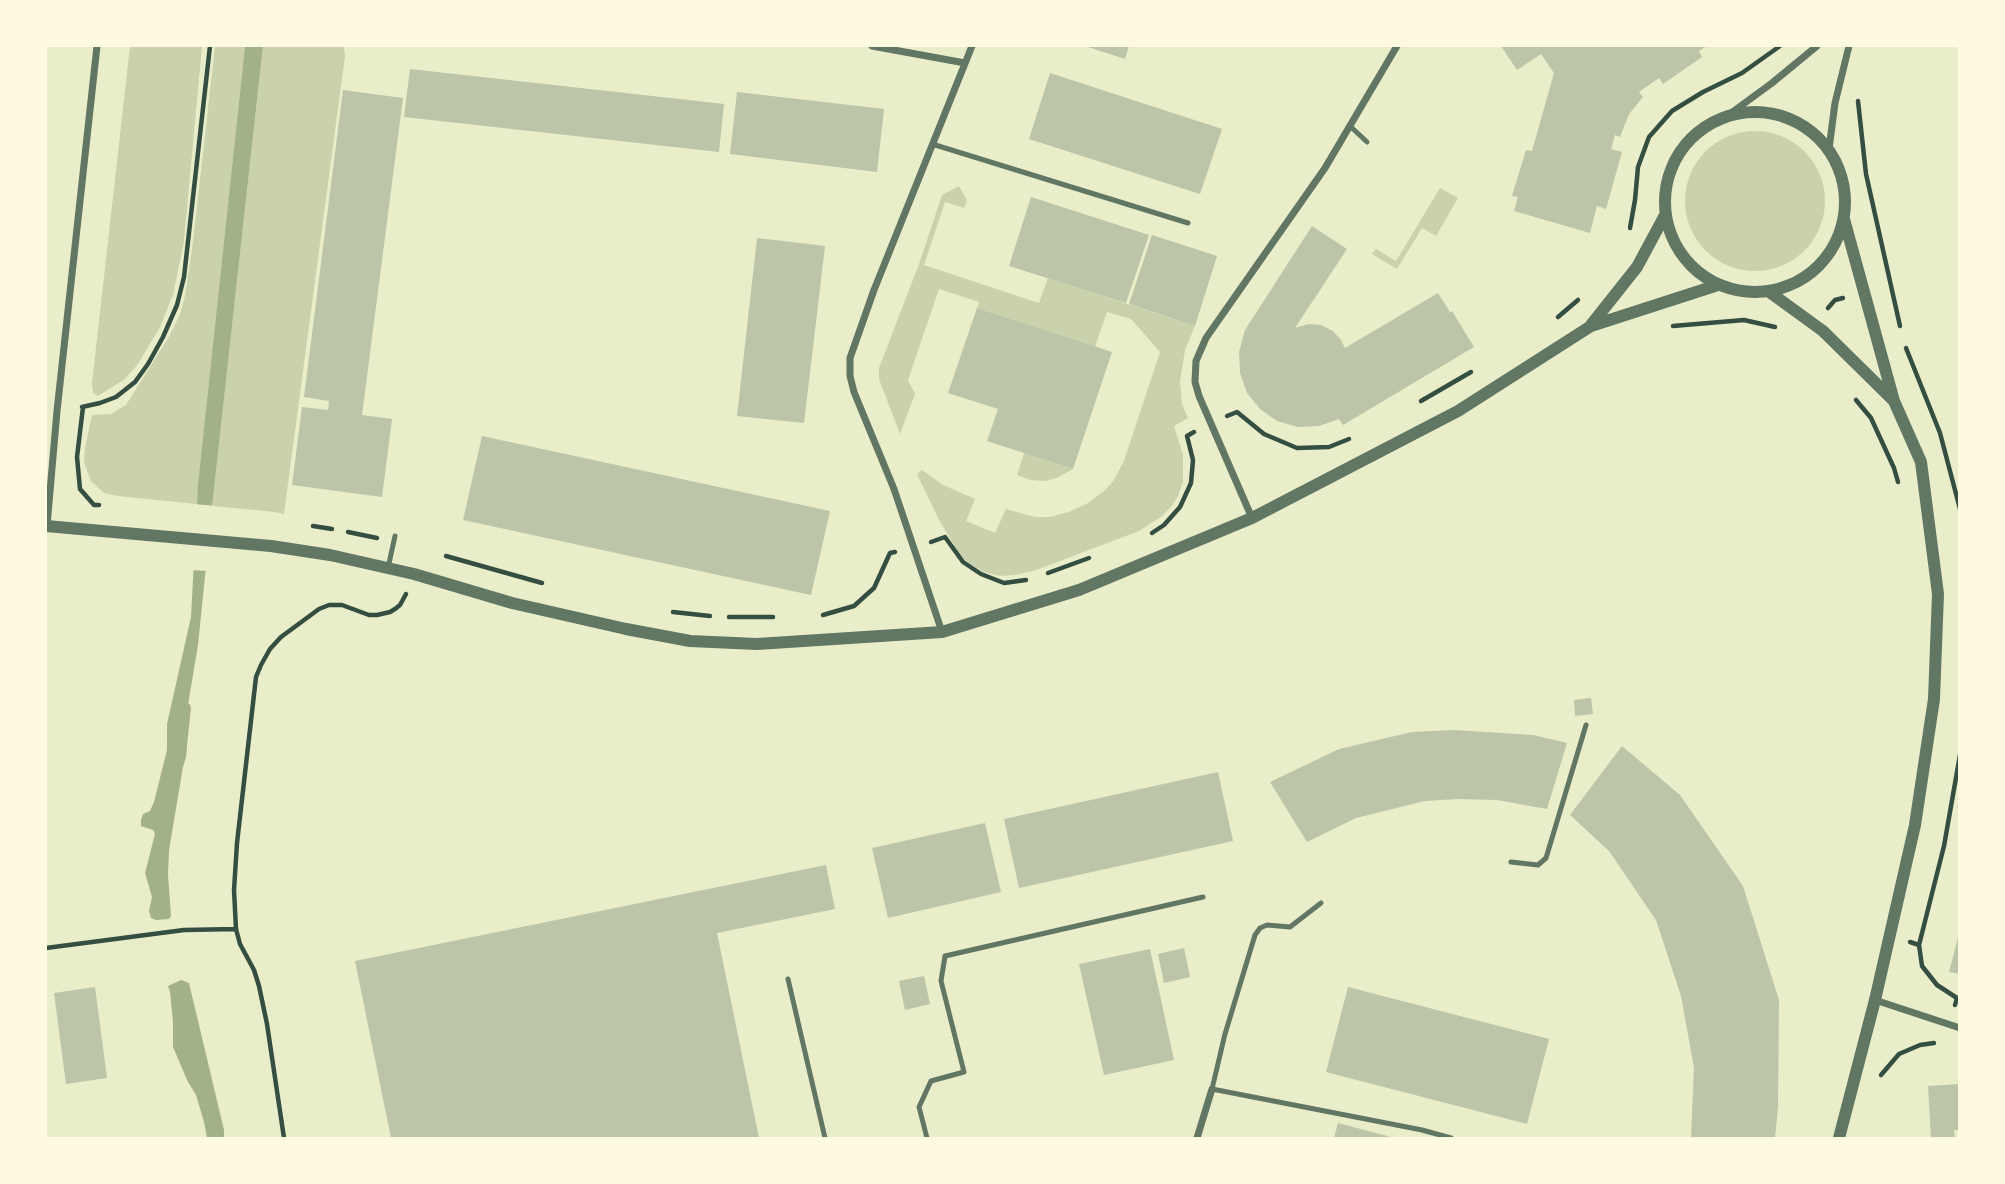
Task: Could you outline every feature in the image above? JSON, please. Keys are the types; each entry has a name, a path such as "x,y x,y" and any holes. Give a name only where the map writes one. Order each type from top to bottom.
{"street":[{"path":"97,46 46,526 330,555 414,574 512,603 690,641 757,644 942,632 1079,590 1252,518 1458,411 1591,326 1718,285"},
{"path":"872,46 965,63"},
{"path":"942,632 894,489 854,392 850,376 850,358 869,303 972,46"},
{"path":"1252,518 1210,424 1195,382 1196,361 1206,338 1325,168 1397,46"},
{"path":"1727,116 1756,111 1784,116 1809,129 1829,149 1840,170 1846,194 1844,219 1835,245 1818,267 1794,283 1768,291 1742,292 1718,285 1693,268 1675,244 1665,215 1665,190 1672,165 1685,144 1704,127 1727,116 1817,46"},
{"path":"1829,149 1849,46"},
{"path":"1591,326 1637,267 1665,215"},
{"path":"1839,1139 1875,1000 1915,825 1934,699 1938,594 1922,461 1894,401 1844,219"},
{"path":"1768,291 1823,331 1894,401"},
{"path":"1875,1000 1959,1028"},
{"path":"1197,1139 1212,1089"}],"lane":[{"path":"1350,126 1367,142"},
{"path":"932,144 1188,223"},
{"path":"388,568 394,539"},
{"path":"1511,862 1538,865 1546,858 1586,725"},
{"path":"927,1139 919,1107 931,1081 964,1072 941,981 945,956 1203,897"},
{"path":"1321,903 1290,927 1267,925 1260,928 1255,935 1225,1034 1212,1089 1422,1130 1451,1139"},
{"path":"788,979 825,1139"}],"path":[{"path":"57,411 100,403 116,397 135,382 163,337 177,305 184,277 209,46"},
{"path":"1624,238 1630,227 1638,167 1649,137 1672,111 1742,73 1780,46"},
{"path":"1775,50 1794,65"},
{"path":"1838,94 1858,99 1866,174 1902,332"},
{"path":"1556,319 1583,296"},
{"path":"1672,326 1744,320 1777,327"},
{"path":"1905,344 1940,433 1959,509"},
{"path":"1420,402 1473,371"},
{"path":"1849,390 1871,418 1894,468 1901,492"},
{"path":"83,407 77,457 80,489 94,505 105,506"},
{"path":"1142,539 1164,525 1180,507 1191,484 1193,460 1187,436 1210,424 1237,412 1264,434 1297,447 1329,447 1354,437"},
{"path":"311,526 394,539"},
{"path":"813,617 854,606 874,588 890,553 945,537 963,562 981,574 1004,583 1026,580"},
{"path":"442,555 554,587"},
{"path":"1039,576 1090,557"},
{"path":"284,1139 262,998 236,929 234,890 237,843 256,677 270,649 281,637 324,607 342,605 369,615 390,612 400,605 414,574"},
{"path":"660,610 716,617 785,617"},
{"path":"1879,1078 1899,1054 1920,1045 1942,1041 1950,1025 1957,998 1937,985 1922,966 1919,944 1944,846 1959,755"},
{"path":"46,948 184,930 236,929"}],"shaded area":[{"path":"130,46 202,46 184,241 173,295 160,327 138,364 125,379 98,396 93,393 92,383"},
{"path":"215,46 245,46 197,504 104,493 91,481 84,462 92,415 111,414 126,405 170,335 185,296"},
{"path":"245,46 263,46 198,645 184,729 186,757 169,850 171,916 169,919 156,920 151,918 149,911 152,897 145,873 155,834 153,830 141,826 141,820 154,802 167,750 167,724 191,617 198,485"},
{"path":"263,46 344,46 345,56 284,514 212,506"},
{"path":"1755,131 1782,136 1805,151 1820,174 1825,201 1820,228 1805,251 1782,266 1755,271 1728,266 1705,251 1690,228 1685,201 1690,174 1705,151 1728,136"},
{"path":"959,186 967,200 964,208 945,202 924,265 1039,303 1048,278 1195,326 1185,350 1180,382 1182,404 1188,418 1174,426 1183,455 1183,482 1171,507 1139,531 1036,570 1015,575 1000,576 984,572 960,555 917,474 922,470 943,485 975,499 966,521 995,533 1006,509 1035,517 1050,517 1088,503 1114,480 1124,461 1160,352 1131,319 1107,312 1095,347 977,308 979,302 939,289 908,380 915,394 900,434 879,379 879,368 942,195"},
{"path":"1440,188 1458,198 1436,236 1422,228 1397,269 1372,254 1376,249 1396,261"},
{"path":"1024,453 1073,469 1057,478 1045,481 1030,480 1017,475"},
{"path":"181,980 189,983 224,1138 207,1138 196,1095 173,1047 168,986"}],"pier":[{"path":"194,504 216,506 209,571 190,570"}],"building":[{"path":"1085,46 1129,46 1125,59"},
{"path":"1501,46 1707,46 1699,51 1702,57 1663,84 1659,78 1639,92 1643,97 1629,114 1620,137 1615,135 1611,149 1622,152 1606,209 1597,206 1590,233 1514,211 1518,197 1512,196 1526,150 1532,151 1554,73 1541,54 1517,70"},
{"path":"410,69 724,104 719,152 404,117"},
{"path":"1050,73 1222,129 1200,194 1029,139"},
{"path":"343,90 403,98 362,415 392,419 382,497 292,485 302,407 328,410 329,401 304,397"},
{"path":"737,92 884,109 877,172 730,154"},
{"path":"1031,197 1149,235 1126,303 1009,266"},
{"path":"1312,226 1347,249 1295,328 1309,324 1321,325 1333,331 1345,348 1438,293 1474,347 1343,425 1339,419 1319,426 1298,427 1277,421 1260,409 1247,393 1240,373 1239,352 1245,330"},
{"path":"1152,235 1217,256 1195,326 1129,304"},
{"path":"757,238 825,246 804,423 737,416"},
{"path":"977,308 1112,352 1073,469 987,441 998,409 948,393"},
{"path":"482,436 830,511 811,595 463,520"},
{"path":"1591,698 1593,714 1575,716 1574,700"},
{"path":"1454,730 1533,735 1567,743 1547,809 1497,800 1425,801 1356,818 1307,842 1270,782 1339,749 1412,732"},
{"path":"1622,746 1680,795 1743,886 1779,1000 1778,1107 1775,1138 1691,1137 1694,1068 1681,996 1656,920 1609,851 1570,815"},
{"path":"1218,772 1233,841 1019,888 1004,819"},
{"path":"985,823 1001,892 888,918 872,848"},
{"path":"826,865 835,909 717,933 759,1138 391,1138 355,961"},
{"path":"1960,934 1960,974 1949,972"},
{"path":"1184,948 1190,977 1164,983 1158,954"},
{"path":"1150,949 1174,1060 1104,1075 1079,964"},
{"path":"924,976 930,1004 905,1010 899,981"},
{"path":"95,987 107,1078 66,1084 54,993"},
{"path":"1348,987 1549,1039 1527,1124 1326,1072"},
{"path":"1960,1084 1960,1130 1954,1130 1955,1138 1931,1138 1928,1086"},
{"path":"1338,1123 1395,1138 1334,1138"}],"waterway":[{"path":"182,745 186,708"}]}
